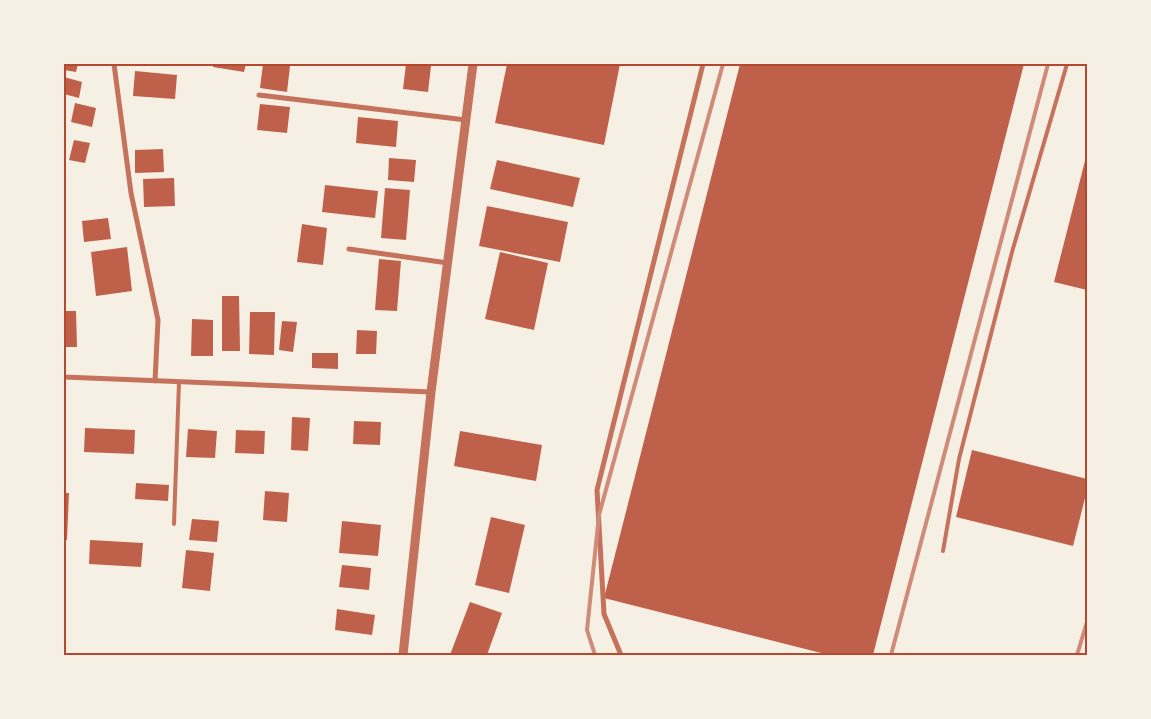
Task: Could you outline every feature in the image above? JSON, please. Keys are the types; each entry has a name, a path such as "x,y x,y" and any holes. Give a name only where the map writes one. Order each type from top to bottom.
{"street":[{"path":"114,64 132,193 158,320 155,381"},
{"path":"403,655 431,392 473,64"},
{"path":"621,655 604,614 597,490 703,64"},
{"path":"259,95 466,120"},
{"path":"349,249 448,263"},
{"path":"64,378 431,392"}],"lane":[{"path":"943,551 961,450 1012,252 1067,64"},
{"path":"174,524 179,382"}],"building":[{"path":"64,64 78,64 76,72 64,70"},
{"path":"213,64 246,64 244,72 213,67"},
{"path":"263,64 290,66 287,92 260,88"},
{"path":"406,64 431,66 428,92 403,89"},
{"path":"507,64 620,64 604,145 495,123"},
{"path":"740,64 1024,64 873,655 829,655 604,598"},
{"path":"135,71 177,75 175,99 133,96"},
{"path":"64,77 82,82 79,98 64,94"},
{"path":"75,103 96,108 92,127 71,122"},
{"path":"260,104 290,107 287,133 257,130"},
{"path":"358,117 398,121 396,147 356,143"},
{"path":"74,140 90,143 85,163 69,160"},
{"path":"163,149 164,172 135,173 135,150"},
{"path":"1087,153 1087,290 1054,282"},
{"path":"389,158 416,160 414,182 388,180"},
{"path":"497,160 580,178 573,207 490,189"},
{"path":"174,178 175,206 144,207 143,179"},
{"path":"325,185 378,191 375,218 322,212"},
{"path":"385,188 410,190 406,240 381,238"},
{"path":"487,206 568,222 560,262 479,246"},
{"path":"108,218 111,239 84,242 82,221"},
{"path":"302,224 327,228 323,265 297,262"},
{"path":"127,247 132,291 96,296 91,252"},
{"path":"500,252 548,263 534,330 485,319"},
{"path":"379,259 401,261 397,311 375,310"},
{"path":"222,296 239,296 240,351 222,351"},
{"path":"64,311 76,311 77,347 64,347"},
{"path":"250,312 275,312 274,355 249,354"},
{"path":"192,319 213,320 213,356 191,356"},
{"path":"282,321 297,322 293,352 279,350"},
{"path":"357,330 377,331 376,354 356,354"},
{"path":"312,353 338,353 338,369 312,368"},
{"path":"292,417 310,418 308,451 291,450"},
{"path":"354,421 381,422 380,445 353,444"},
{"path":"85,428 135,430 134,454 84,452"},
{"path":"188,429 217,431 215,458 186,457"},
{"path":"236,430 265,431 264,454 235,453"},
{"path":"460,431 542,445 536,481 454,466"},
{"path":"972,450 1087,479 1087,490 1073,546 956,517"},
{"path":"136,483 169,485 168,501 135,499"},
{"path":"265,491 289,493 287,522 263,520"},
{"path":"64,493 69,493 67,540 64,540"},
{"path":"491,517 525,525 509,593 475,585"},
{"path":"192,519 219,521 217,542 189,540"},
{"path":"342,521 381,525 378,556 339,553"},
{"path":"90,540 143,543 141,567 89,564"},
{"path":"186,550 214,553 210,591 182,588"},
{"path":"342,565 371,568 369,590 339,587"},
{"path":"470,602 502,613 487,655 450,655"},
{"path":"337,609 375,615 372,635 335,630"}],"railway":[{"path":"595,655 587,630 599,515 723,64"},
{"path":"891,655 1048,64"},
{"path":"1077,655 1087,622"}]}
